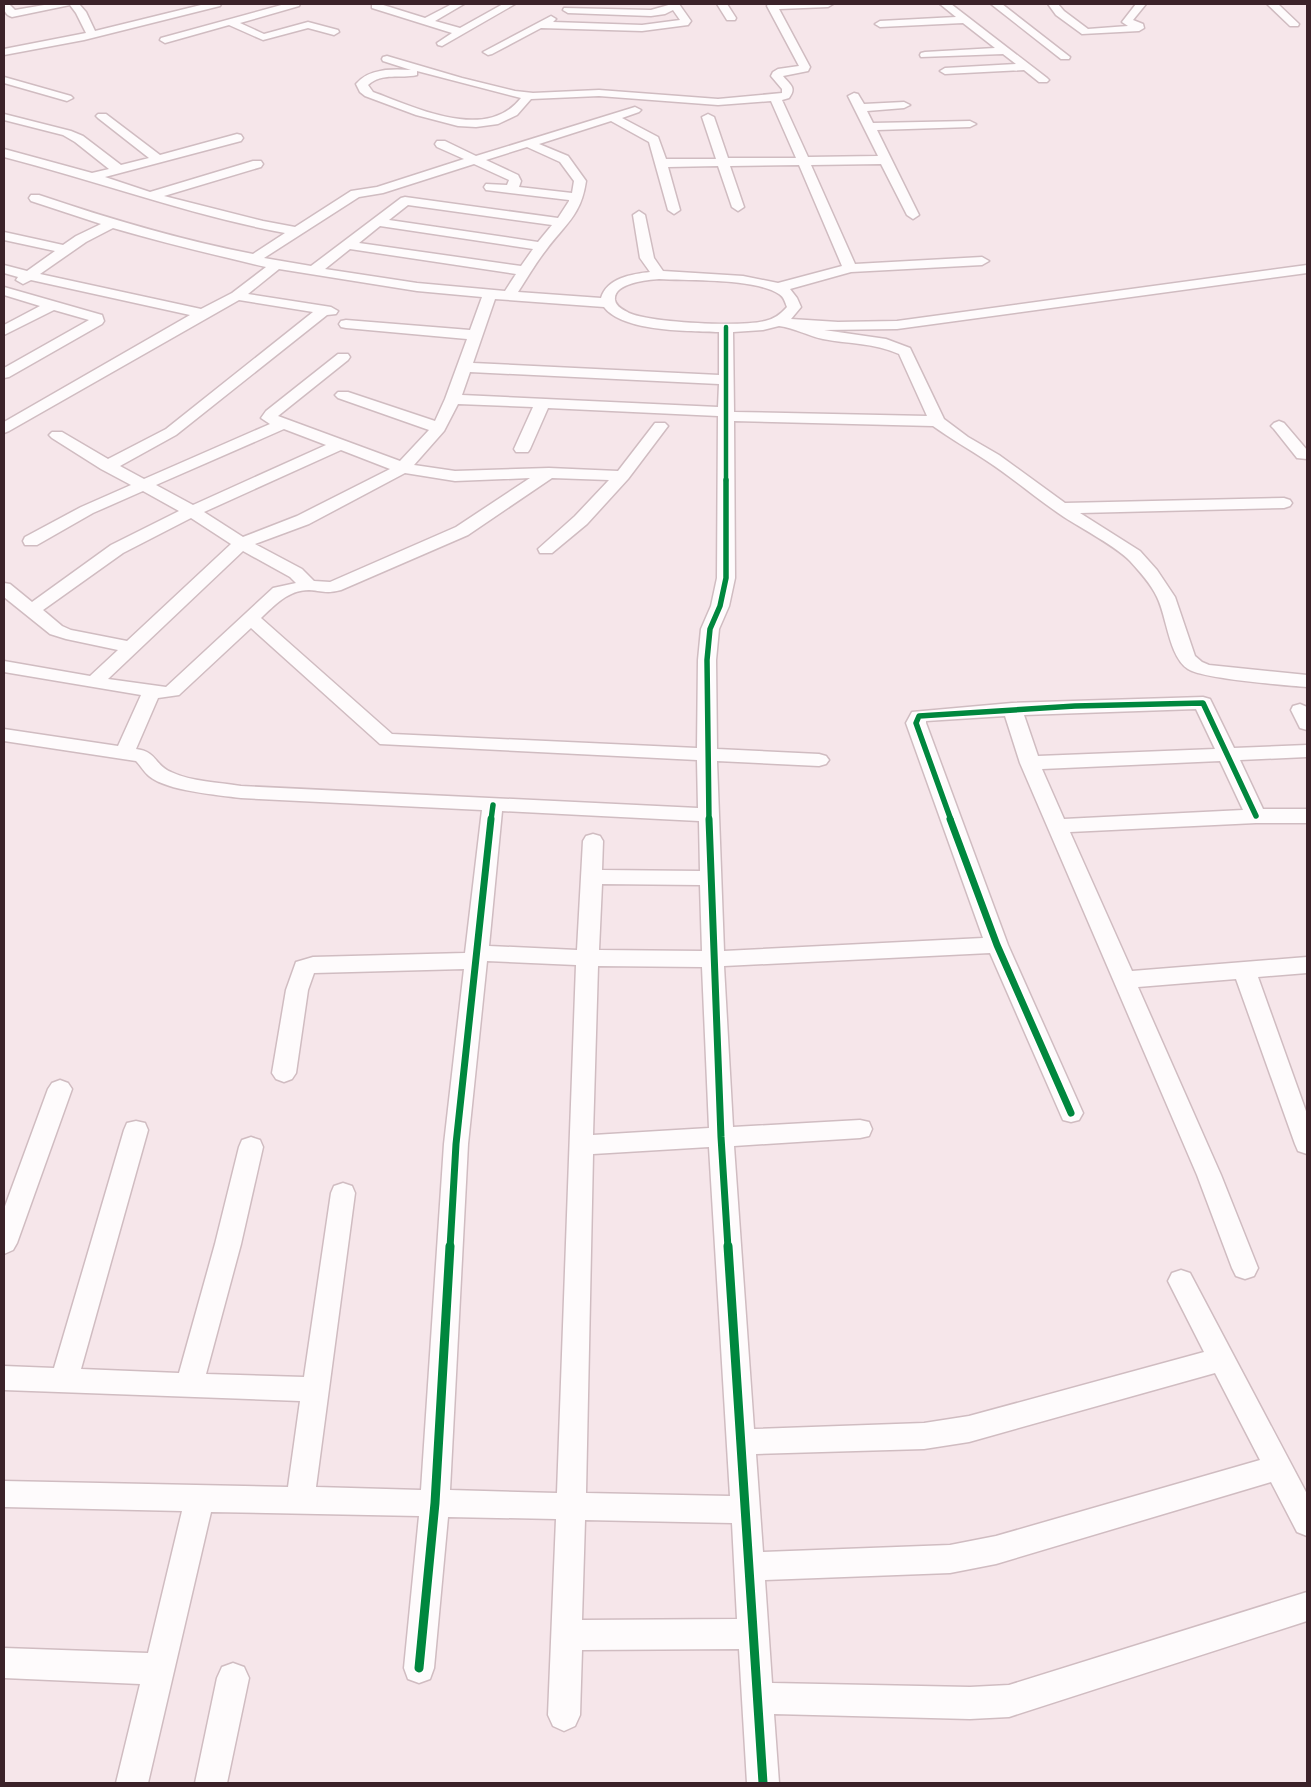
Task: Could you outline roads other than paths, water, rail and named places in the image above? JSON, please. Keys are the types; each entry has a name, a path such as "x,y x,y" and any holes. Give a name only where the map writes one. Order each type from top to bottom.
{"street":[{"path":"4,4 12,14 65,4"},
{"path":"74,4 81,12 92,35"},
{"path":"4,52 34,41 92,35 216,4"},
{"path":"166,40 294,4"},
{"path":"424,22 459,4"},
{"path":"442,43 510,4"},
{"path":"488,52 581,4"},
{"path":"722,4 731,18"},
{"path":"387,59 514,94 528,96 599,93 718,102 776,98 785,96 788,92 788,89 777,76 778,72 804,69 804,67 773,5 828,4"},
{"path":"944,4 1043,80"},
{"path":"996,4 1065,57"},
{"path":"1053,4 1057,15 1086,32 1136,29 1139,26 1127,22 1128,17 1141,4"},
{"path":"1272,4 1294,24"},
{"path":"539,25 644,28 684,23 686,21 677,5 661,12 568,10"},
{"path":"376,6 462,32"},
{"path":"640,12 644,28"},
{"path":"1015,19 1034,17"},
{"path":"880,24 966,20"},
{"path":"230,22 263,37 308,24 334,32"},
{"path":"925,55 1006,51"},
{"path":"945,71 1026,67"},
{"path":"438,74 400,72 378,74 362,84 364,90 369,94 439,119 463,123 483,124 497,120 515,111 528,96"},
{"path":"4,80 67,98"},
{"path":"854,96 912,215"},
{"path":"776,98 850,268"},
{"path":"860,108 904,106"},
{"path":"257,258 296,231 356,194 379,190 635,110"},
{"path":"102,116 158,159"},
{"path":"4,117 66,132 79,139 119,170"},
{"path":"612,117 654,140 674,210"},
{"path":"708,118 738,207"},
{"path":"869,127 970,124"},
{"path":"92,177 237,138"},
{"path":"508,296 542,246 563,223 574,207 580,181 564,159 527,143"},
{"path":"441,144 514,178 512,190"},
{"path":"4,153 92,177 150,196 263,225 296,231"},
{"path":"660,162 885,160"},
{"path":"150,196 257,164"},
{"path":"490,187 577,197"},
{"path":"35,198 112,224 194,247 257,258 259,261 276,265 407,285 508,296 608,303"},
{"path":"314,271 405,201 410,200 563,223"},
{"path":"639,216 647,258 659,275"},
{"path":"377,222 542,246"},
{"path":"4,291 30,276 81,239 112,224"},
{"path":"4,236 66,250"},
{"path":"347,245 526,270"},
{"path":"777,288 850,268 982,261"},
{"path":"4,428 203,314 238,296 276,265"},
{"path":"4,269 203,314"},
{"path":"778,322 789,315 794,307 792,299 785,291 755,282 659,275 626,281 614,287 608,295 608,303 615,311 627,317 644,321 726,327 754,327 778,322 798,325 897,325 1307,269"},
{"path":"4,291 97,318 97,321 4,374"},
{"path":"94,682 241,543 303,520 403,468 439,428 453,399 490,294"},
{"path":"238,296 324,310 348,319 476,335"},
{"path":"4,331 52,304"},
{"path":"107,466 172,432 324,310"},
{"path":"798,325 824,335 886,343 905,351 937,421 962,440 1005,466 1062,508 1134,555 1151,574 1166,597 1178,630 1183,651 1187,659 1195,666 1207,670 1307,681"},
{"path":"726,327 726,578 720,606 710,628 707,660 707,755 721,1137 763,1783"},
{"path":"343,357 271,414 270,418 403,468 456,476 549,474 622,476"},
{"path":"465,367 726,380"},
{"path":"343,395 439,428"},
{"path":"453,399 726,414 937,421"},
{"path":"522,449 543,403"},
{"path":"31,541 87,510 282,424"},
{"path":"546,549 581,520 622,476 660,426"},
{"path":"1279,426 1306,457"},
{"path":"56,435 107,466 192,511 241,543 296,573 308,585"},
{"path":"32,610 117,549 192,511 339,445"},
{"path":"4,667 162,693 172,690 180,685 278,592 308,585 324,588 335,586 462,531 549,474"},
{"path":"1062,508 1284,503"},
{"path":"4,588 56,630 66,634 132,647"},
{"path":"251,618 387,740 820,760"},
{"path":"124,754 152,691"},
{"path":"1071,1113 997,945 927,757 916,723 919,716 1012,709 1203,703 1256,816"},
{"path":"1012,709 1030,762 1209,1175 1245,1268"},
{"path":"5,735 142,756 150,760 155,772 165,777 242,792 710,815"},
{"path":"1030,762 1307,751"},
{"path":"418,1668 435,1503 456,1144 493,805"},
{"path":"1058,826 1256,816 1307,816"},
{"path":"564,1715 572,1506 586,958 593,842"},
{"path":"591,877 711,878"},
{"path":"284,1073 297,990 304,968 313,965 476,957 713,959 997,945"},
{"path":"1125,980 1307,965"},
{"path":"1244,970 1307,1144"},
{"path":"4,1243 60,1089"},
{"path":"582,1145 860,1129"},
{"path":"64,1380 136,1130"},
{"path":"189,1386 228,1244 251,1147"},
{"path":"300,1500 343,1193"},
{"path":"1181,1281 1307,1522"},
{"path":"741,1442 924,1436 969,1429 1222,1359"},
{"path":"4,1378 316,1390"},
{"path":"749,1568 950,1559 996,1550 1279,1467"},
{"path":"4,1494 745,1510"},
{"path":"132,1783 200,1498"},
{"path":"758,1698 970,1703 1009,1701 1307,1607"},
{"path":"567,1635 753,1634"},
{"path":"4,1663 160,1669"},
{"path":"211,1783 233,1678"}]}
